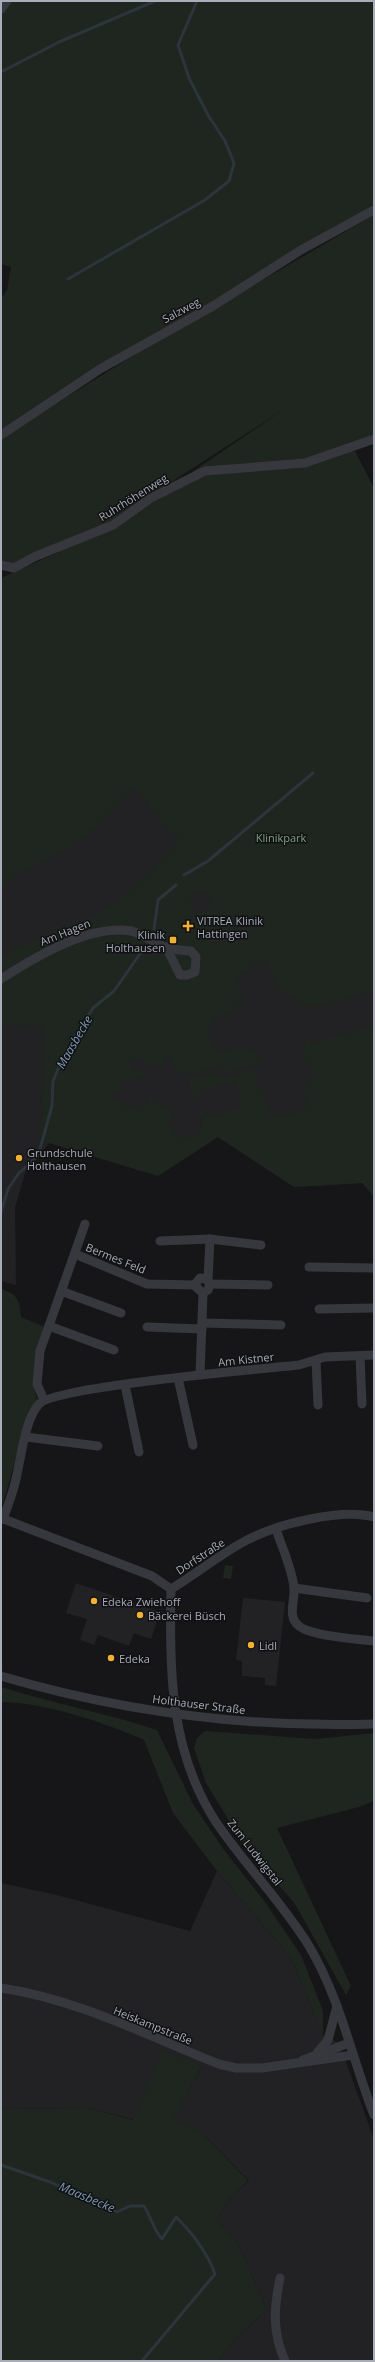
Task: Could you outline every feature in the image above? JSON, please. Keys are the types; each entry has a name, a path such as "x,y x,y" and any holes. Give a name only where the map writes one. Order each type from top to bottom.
{"street":[{"path":"1,9 7,1"},
{"name":"Salzweg","path":"1,435 112,362 213,306 302,250 374,210"},
{"name":"Ruhrhöhenweg","path":"1,565 14,568 34,557 103,530 151,498 205,471 306,463 374,439"},
{"name":"Am Hagen","path":"1,979 33,959 100,931 131,931 144,935 166,948"},
{"name":"Bermes Feld","path":"44,1400 37,1384 37,1368 40,1350 85,1224"},
{"path":"203,1293 208,1290 210,1239"},
{"path":"160,1241 210,1239 261,1246"},
{"name":"Bermes Feld","path":"75,1254 148,1284 196,1284"},
{"path":"309,1267 374,1268"},
{"path":"203,1293 197,1290 196,1284 200,1278 209,1282 268,1285"},
{"path":"61,1291 121,1313"},
{"path":"200,1375 203,1293"},
{"path":"319,1309 374,1308"},
{"path":"147,1327 281,1325"},
{"path":"49,1326 114,1350"},
{"name":"Am Kistner","path":"44,1400 69,1393 125,1385 200,1375 299,1365 325,1357 374,1355"},
{"path":"360,1356 362,1404"},
{"path":"316,1360 318,1406"},
{"path":"178,1378 193,1445"},
{"path":"125,1385 139,1452"},
{"path":"2,1519 16,1481 29,1423 38,1405 44,1400"},
{"path":"26,1437 98,1446"},
{"name":"Dorfstraße","path":"2,1519 152,1576 171,1590 248,1540 276,1529 335,1515 374,1517"},
{"path":"276,1529 291,1573 294,1588 292,1614 295,1622 308,1632 374,1642"},
{"path":"294,1588 367,1598"},
{"name":"Zum Ludwigstal","path":"171,1590 171,1677 182,1745 193,1778 206,1806 217,1823 281,1905 309,1946 333,1993 348,2043 374,2114"},
{"name":"Holthauser Straße","path":"1,1676 60,1693 178,1716 294,1726 374,1724"},
{"name":"Heiskampstraße","path":"1,1988 29,1993 78,2008 228,2066 262,2068 298,2062 328,2060 353,2055"},
{"name":"Heiskampstraße","path":"317,2053 328,2040 337,2006"},
{"name":"Heiskampstraße","path":"298,2062 317,2053 348,2043"},
{"path":"280,2278 274,2314 278,2344 284,2361"}],"shaded area":[{"name":"Klinikpark","path":"374,658 374,1138 362,1183 294,1187 218,1137 158,1176 49,1143 25,1173 15,1208 16,1285 1,1281 1,829"},
{"path":"76,1583 160,1612 151,1639 134,1633 129,1646 98,1635 94,1645 80,1640 87,1619 66,1613"},
{"path":"243,1598 285,1602 276,1686 265,1685 265,1678 242,1676 242,1661 236,1660"},
{"path":"217,1871 292,1959 323,2035 339,2043 374,2139 374,2361 218,2361 237,2337 267,2310 238,2244 216,2219 234,2194 249,2181 199,2130 172,2120 202,2067 164,2052 136,2120 88,2108 1,2109 1,1883 57,1895 190,1931"}],"green space":[{"path":"1,1 374,1 374,208 1,431 1,338 3,336 1,334 1,299 7,290 11,267 1,264 1,12 5,7"},
{"path":"374,215 374,438 354,449 374,488 374,991 347,998 345,1002 340,1000 310,1008 277,989 269,964 265,961 254,964 250,971 239,974 237,977 245,1005 237,1001 233,1008 240,1011 213,1019 213,1023 208,1026 214,1051 219,1053 243,1047 267,1060 223,1073 215,1068 184,1075 174,1070 173,1066 168,1066 172,1060 168,1057 164,1063 147,1067 141,1059 134,1059 131,1065 134,1071 144,1072 141,1077 121,1083 120,1092 114,1094 111,1099 116,1102 123,1100 124,1105 128,1108 148,1103 150,1096 153,1095 155,1102 166,1109 177,1106 169,1121 173,1132 184,1139 196,1135 202,1124 199,1112 203,1112 208,1117 240,1108 242,1104 236,1085 232,1082 201,1091 198,1096 192,1097 188,1079 214,1073 223,1078 261,1068 254,1079 257,1087 264,1091 270,1114 278,1112 279,1117 304,1110 307,1102 303,1086 307,1084 313,1072 311,1065 297,1057 302,1054 302,1049 309,1036 311,1043 351,1032 353,1029 356,1031 374,1026 374,1197 362,1183 294,1187 218,1137 158,1176 40,1140 45,1027 1,1024 1,957 20,945 98,914 125,895 154,868 180,838 165,829 135,787 99,825 65,851 17,874 1,890 1,578 104,532 286,408 100,528 18,565 1,564 1,438 136,354","holes":["200,891 206,893 211,901 207,911 200,913 192,909 190,905 192,895"]},
{"path":"1,1289 15,1296 19,1302 21,1317 45,1327 33,1384 37,1400 21,1440 1,1508"},
{"path":"225,1565 233,1566 231,1579 223,1578"},
{"path":"1,1687 118,1718 157,1730 193,1804 224,1850 265,1902 301,1955 323,2011 323,2035 292,1959 217,1871 173,1813 144,1740 129,1733 74,1715 35,1706 1,1702"},
{"path":"205,1731 316,1739 374,1733 374,1801 359,1807 277,1828 351,1986 346,1995 295,1904 242,1842 206,1783 194,1748 197,1738"},
{"path":"163,2050 202,2066 173,2120 199,2130 248,2181 234,2194 216,2219 238,2244 267,2310 237,2337 218,2361 1,2361 1,2109 88,2108 133,2120"}],"waterway":[{"path":"3,71 59,42 155,1"},
{"path":"68,279 205,200 229,181 234,163 225,141 208,115 189,78 178,45 197,1"},
{"name":"Maasbecke","path":"184,875 208,861 313,773"},
{"name":"Maasbecke","path":"154,929 158,900 176,885"},
{"name":"Maasbecke","path":"1,1212 8,1189 19,1173 38,1156 52,1106 53,1081 64,1055 93,1008 114,991 144,948"},
{"name":"Maasbecke","path":"1,2165 50,2182 117,2212 130,2206 144,2206 162,2239 176,2217 188,2229 199,2244 215,2274 142,2361"}],"place":[{"name":"VITREA Klinik Hattingen","path":"188,926"},
{"name":"Klinik Holthausen","path":"173,940"},
{"name":"Grundschule Holthausen","path":"19,1158"},
{"name":"Edeka Zwiehoff","path":"94,1601"},
{"name":"Bäckerei Büsch","path":"140,1615"},
{"name":"Lidl","path":"251,1645"},
{"name":"Edeka","path":"111,1658"}]}
